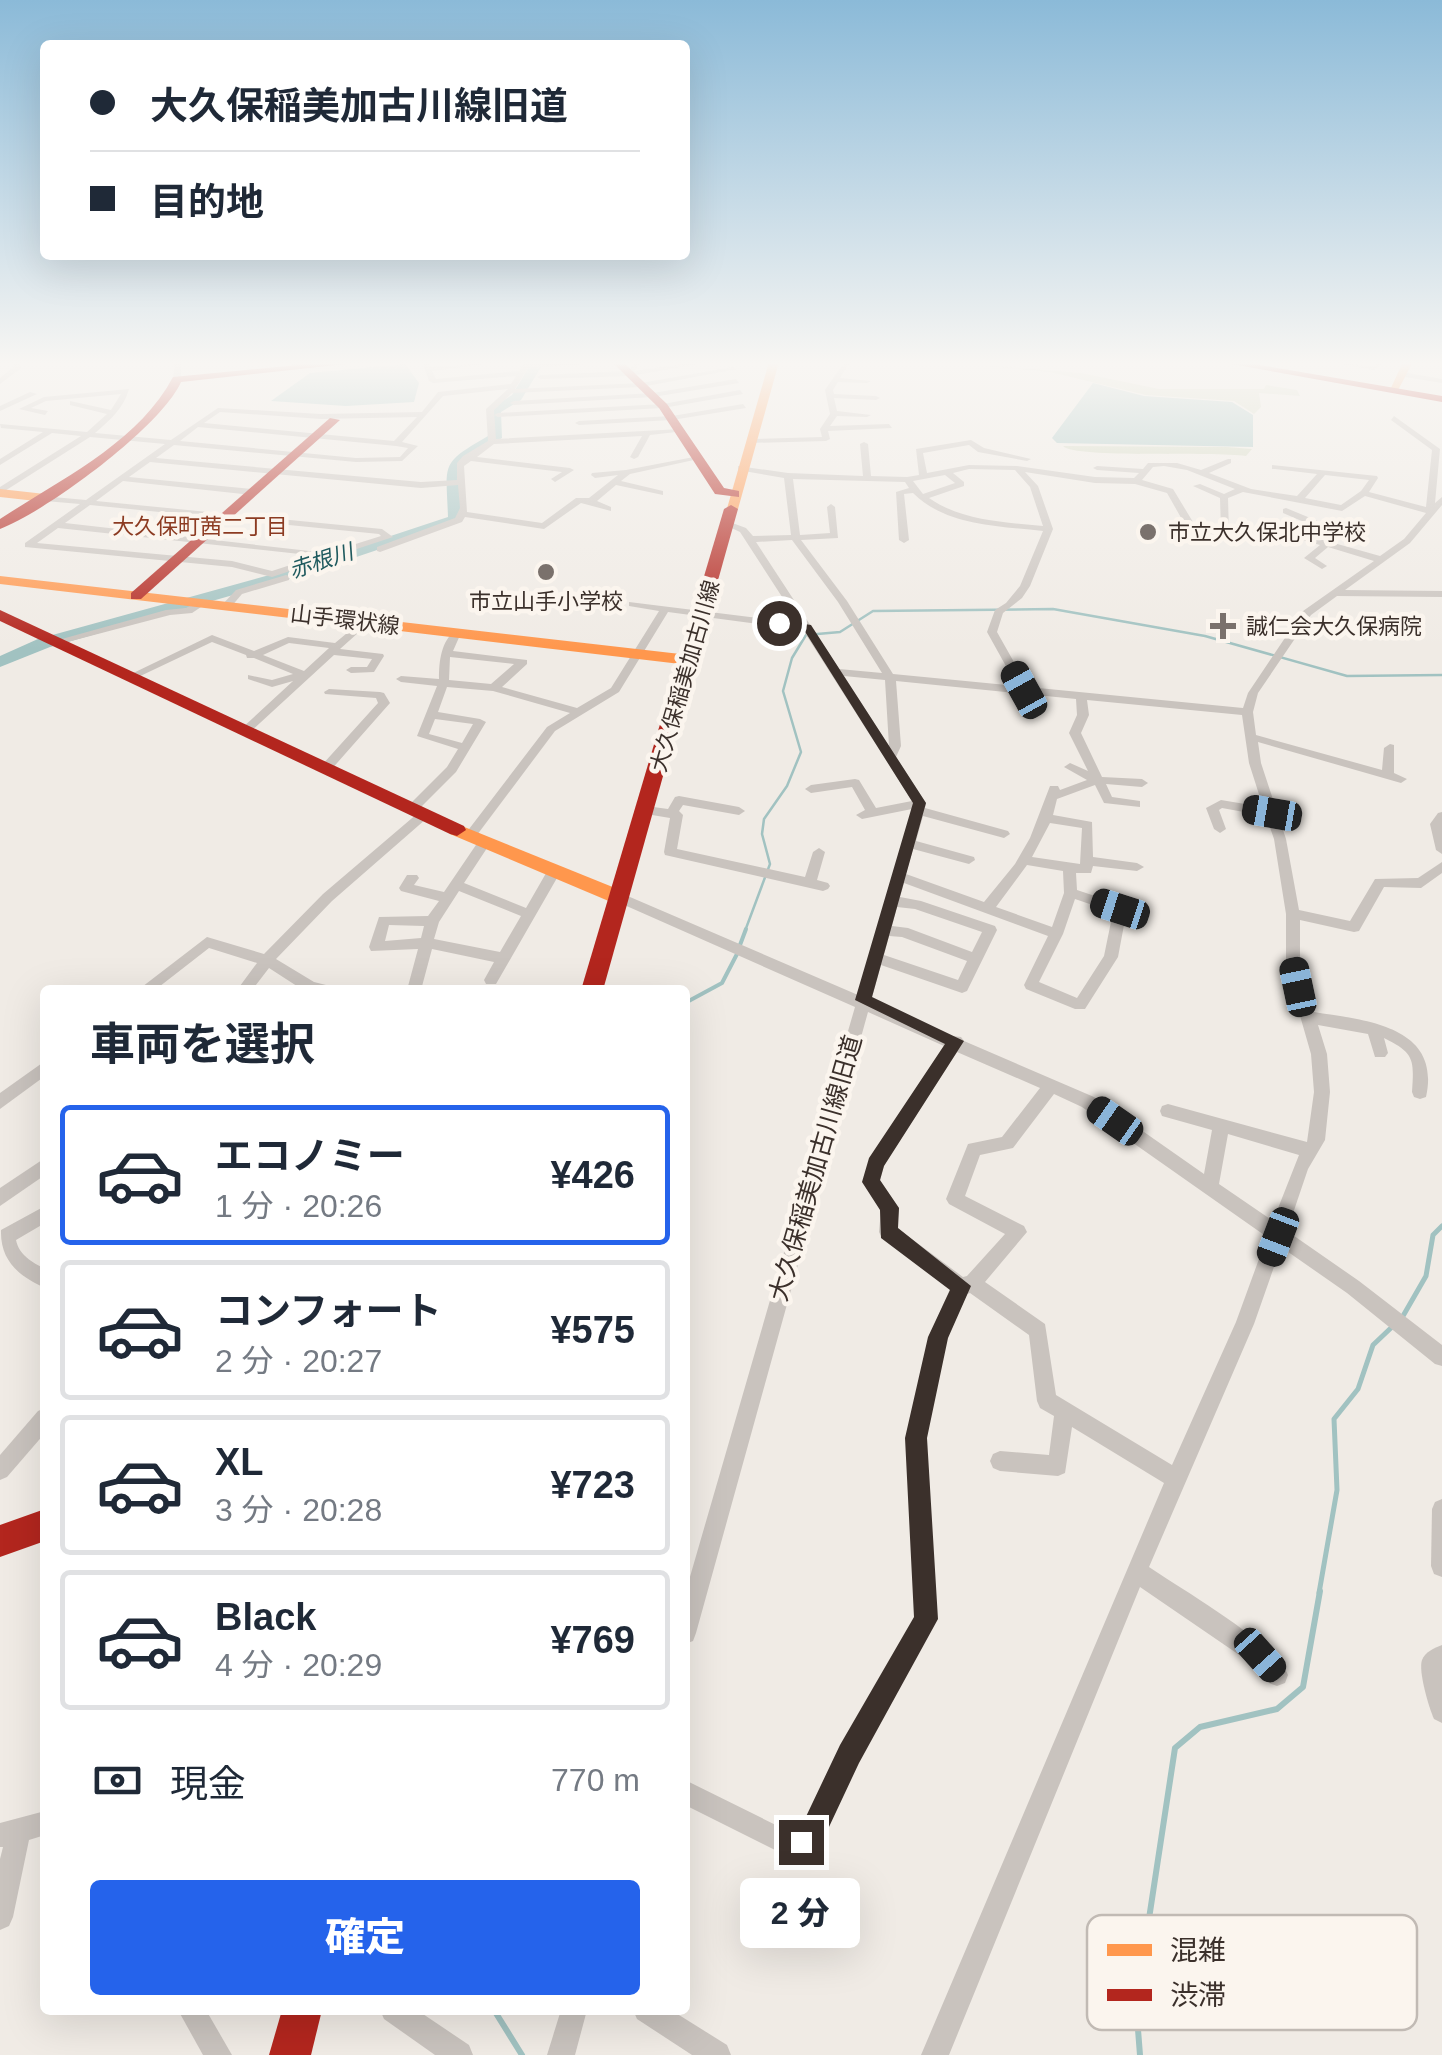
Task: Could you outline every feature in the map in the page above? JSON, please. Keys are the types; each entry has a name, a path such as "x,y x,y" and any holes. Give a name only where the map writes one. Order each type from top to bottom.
{"street":[{"path":"0,492 49,458"},
{"path":"0,526 100,458"},
{"path":"0,492 45,498 93,502 225,516 388,537 272,574 232,564 28,545 93,502 153,458"},
{"path":"136,596 291,458"},
{"path":"343,458 403,458"},
{"path":"463,514 460,465 466,458 570,470 555,480"},
{"path":"595,475 699,458 720,491 734,494"},
{"name":"大久保稲美加古川線","path":"593,985 689,660 743,458"},
{"path":"865,458 867,478"},
{"path":"920,458 924,476"},
{"path":"1021,458 1027,459"},
{"path":"1430,511 1435,458"},
{"path":"150,460 351,480 460,482"},
{"path":"351,480 369,460"},
{"path":"1135,460 1147,468"},
{"path":"1202,472 1228,461"},
{"path":"1097,468 1175,464 1243,489 1301,496 1342,508 1364,493 1374,478 1275,467"},
{"path":"0,465 33,469"},
{"path":"741,468 788,476 867,478 914,489 935,506 972,520 1049,528"},
{"path":"914,489 924,476 946,470 1017,468 1136,482 1170,491 1193,530 1226,532 1224,497"},
{"path":"1017,468 1034,486 1049,528 1032,560 1028,584 1016,603 999,612 992,632 1024,690"},
{"path":"1136,482 1147,468"},
{"path":"904,540 900,492 961,484 946,470"},
{"path":"590,500 627,472"},
{"path":"1301,496 1323,472"},
{"path":"788,476 796,540 840,598 890,678 895,746 891,756"},
{"path":"125,479 252,492"},
{"path":"614,482 660,494"},
{"path":"1197,486 1224,497 1243,489"},
{"path":"1364,493 1430,511"},
{"path":"463,514 544,526 579,500 590,500 608,509"},
{"path":"934,2055 1278,1237 1301,1166 1312,1151 1322,1092 1320,1054 1293,967 1293,914 1247,712 1253,693 1307,614 1382,560 1424,523 1442,500"},
{"path":"750,539 835,536 831,507"},
{"path":"1286,511 1317,524 1304,537"},
{"path":"56,642 170,612 214,605 240,592 368,554 454,523 463,514"},
{"path":"1424,523 1439,525"},
{"path":"727,524 743,530 750,539 891,756 918,807"},
{"path":"58,525 331,555"},
{"path":"1246,533 1304,537 1382,560"},
{"path":"1322,566 1309,558 1326,544"},
{"name":"山手環状線","path":"2,581 364,622 451,643 689,660"},
{"path":"1336,593 1442,594"},
{"path":"632,604 807,627"},
{"path":"415,985 432,921 530,752 550,729 614,690 666,609"},
{"path":"0,615 416,813 863,1000 1088,1102 1353,1288 1442,1357"},
{"path":"245,730 302,674 337,649 364,622"},
{"path":"130,677 212,638 302,674"},
{"path":"251,656 288,640 379,656 370,670 351,670"},
{"path":"463,747 424,736 444,681 451,643 524,662 494,688"},
{"path":"836,672 1247,712"},
{"path":"252,677 272,684 302,674"},
{"path":"401,679 494,688 580,712"},
{"path":"326,768 384,704 380,695 330,692"},
{"path":"1081,696 1084,715 1076,733 1108,800 1136,804"},
{"path":"248,985 266,960 416,813 452,768 480,722 433,714"},
{"path":"1252,737 1334,756 1343,764 1395,777 1390,748"},
{"path":"1070,767 1098,780"},
{"path":"987,908 1026,860 1048,818 1053,793 1098,780 1142,783"},
{"path":"811,789 855,783 867,814 918,807 1004,834"},
{"path":"672,812 679,800 739,810"},
{"path":"1220,828 1212,808 1221,804 1272,813"},
{"name":"大久保稲美加古川線旧道","path":"690,1614 918,807"},
{"path":"646,810 677,815 670,852 816,884 820,852"},
{"path":"1442,816 1436,824 1442,850"},
{"path":"1026,860 1086,870 1088,826 1048,818"},
{"path":"908,843 969,860"},
{"path":"1087,861 1137,866"},
{"path":"1069,869 1071,893 1031,985 1080,1006 1111,957 1120,909 1071,893"},
{"path":"491,980 526,912 554,871"},
{"path":"1293,914 1354,927 1380,882 1421,883 1441,871"},
{"path":"898,876 1056,934"},
{"path":"412,878 406,888 452,892 526,912"},
{"path":"875,957 962,986 990,930 916,904 891,901"},
{"path":"432,921 384,920 376,947 426,943 501,958"},
{"path":"882,930 903,932 976,958"},
{"path":"151,985 207,942 266,960 307,985"},
{"path":"1306,1017 1374,1029 1410,1044 1421,1060 1420,1092"},
{"path":"1374,1029 1380,1053"},
{"path":"956,1041 876,1163 871,1182 890,1208 888,1232 1038,1330 1046,1401 1176,1479"},
{"path":"0,1102 40,1071"},
{"path":"690,1795 789,1845 811,1834 850,1754 926,1619 916,1438 938,1337 967,1285 1018,1232 955,1199 974,1149 1006,1143 1052,1085"},
{"path":"1168,1110 1312,1151"},
{"path":"1210,1188 1221,1126"},
{"path":"0,1198 40,1169"},
{"path":"40,1217 7,1236 4,1251 40,1276"},
{"path":"1000,1460 1058,1466 1064,1412"},
{"path":"0,1470 40,1424"},
{"path":"1442,1509 1442,1566"},
{"path":"0,1541 40,1527"},
{"path":"1136,1571 1260,1655 1277,1674"},
{"path":"1442,1656 1432,1664 1442,1711"},
{"path":"0,1917 10,1832 40,1824"},
{"path":"194,2015 218,2055"},
{"path":"290,2055 301,2015"},
{"path":"401,2015 459,2055"},
{"path":"561,2055 573,2015"},
{"path":"654,2015 717,2055"}],"waterway":[{"name":"赤根川","path":"0,662 44,643 297,572 455,519 453,472 461,458"},
{"path":"745,931 770,864 762,834 764,819 787,786 801,752 783,691 792,658 806,635 840,632 873,611 1053,609 1205,636 1347,676 1442,675"},
{"path":"740,945 746,929"},
{"path":"690,1000 722,983 737,954"},
{"path":"1403,1316 1426,1276 1433,1235 1442,1226"},
{"path":"1319,1593 1337,1490 1334,1419 1358,1389 1373,1345 1393,1326"},
{"path":"1150,1915 1175,1748 1200,1727 1277,1709 1303,1687 1320,1591"},
{"path":"497,2015 522,2055"},
{"path":"1138,2030 1140,2055"}],"traffic: slow":[{"path":"731,509 746,458"},
{"path":"0,493 45,498"},
{"path":"0,580 689,660"},
{"path":"457,830 618,897"}],"traffic: jam":[{"path":"0,525 101,458"},
{"path":"136,596 291,458"},
{"path":"698,458 720,491 734,494"},
{"path":"593,985 731,509"},
{"path":"0,615 457,830"},
{"path":"0,1541 40,1527"},
{"path":"290,2055 301,2015"}],"place":[{"name":"市立大久保北中学校","path":"1148,532"},
{"name":"市立山手小学校","path":"546,572"},
{"name":"誠仁会大久保病院","path":"1223,626"}],"district":[{"name":"大久保町茜二丁目","path":"200,526"}],"route":[{"path":"779,623 807,627 920,803 863,1000 956,1041 876,1163 871,1182 890,1208 888,1232 961,1286 938,1337 916,1438 926,1619 850,1754 811,1834 801,1842"}]}
